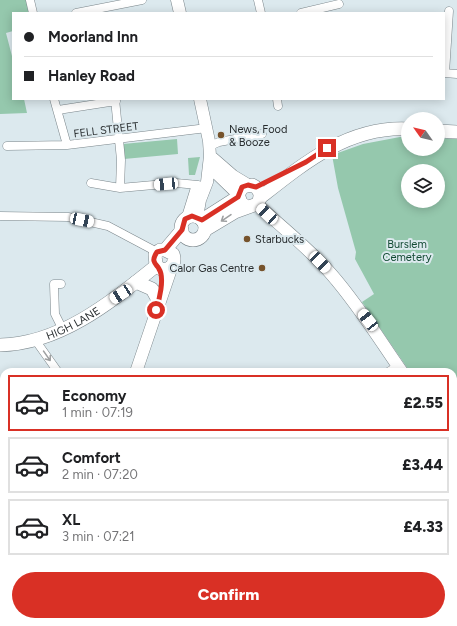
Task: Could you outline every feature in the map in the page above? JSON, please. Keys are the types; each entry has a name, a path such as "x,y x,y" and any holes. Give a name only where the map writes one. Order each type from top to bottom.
{"main road":[{"path":"177,0 180,12"},
{"path":"164,260 192,239 199,238 198,221 200,200 207,182 210,156 207,128 200,100"},
{"path":"210,156 238,195 241,204 327,148 373,132 401,130"},
{"path":"445,131 457,132"},
{"path":"198,221 191,201 210,156"},
{"path":"210,156 254,196 332,275 368,320 395,368"},
{"path":"198,221 238,195"},
{"path":"137,368 159,300 164,260 182,230 183,223 235,212 254,196"},
{"path":"182,230 184,235 192,239"},
{"name":"HIGH LANE","path":"0,345 36,341 63,330 121,294 164,260"},
{"path":"136,282 152,289 159,300"}],"street":[{"path":"30,0 33,12"},
{"path":"98,0 101,11"},
{"path":"88,12 101,11 142,0"},
{"path":"258,0 261,12"},
{"path":"305,12 339,4"},
{"path":"449,11 445,73 457,74"},
{"path":"54,100 67,145"},
{"path":"58,110 116,100 119,139 120,188"},
{"name":"FELL STREET","path":"7,146 67,145 207,128"},
{"path":"210,156 219,142 262,134"},
{"path":"91,183 120,188 176,183 198,185"},
{"path":"0,216 68,217 108,226 164,260"},
{"path":"61,284 54,284 55,314 63,330"},
{"path":"36,341 55,368"}],"green space":[{"path":"0,0 30,0 33,12 12,12 12,31 6,33 12,56 12,100 24,100 27,113 0,114"},
{"name":"Burslem Cemetery","path":"401,137 401,156 445,156 445,138 457,139 457,368 407,368 362,302 374,294 355,259 356,252 338,188 332,155 363,144"},
{"path":"177,139 178,154 124,159 123,144"},
{"path":"200,157 195,175 189,175 188,158"}],"place":[{"name":"News, Food & Booze","path":"221,135"},
{"name":"Starbucks","path":"247,239"},
{"name":"Calor Gas Centre","path":"262,268"}],"route":[{"path":"156,310 160,298 161,276 159,269 154,262 155,254 160,250 165,250 182,230 185,219 192,216 202,220 238,197 242,187 248,185 256,187 306,162 327,148"}]}
